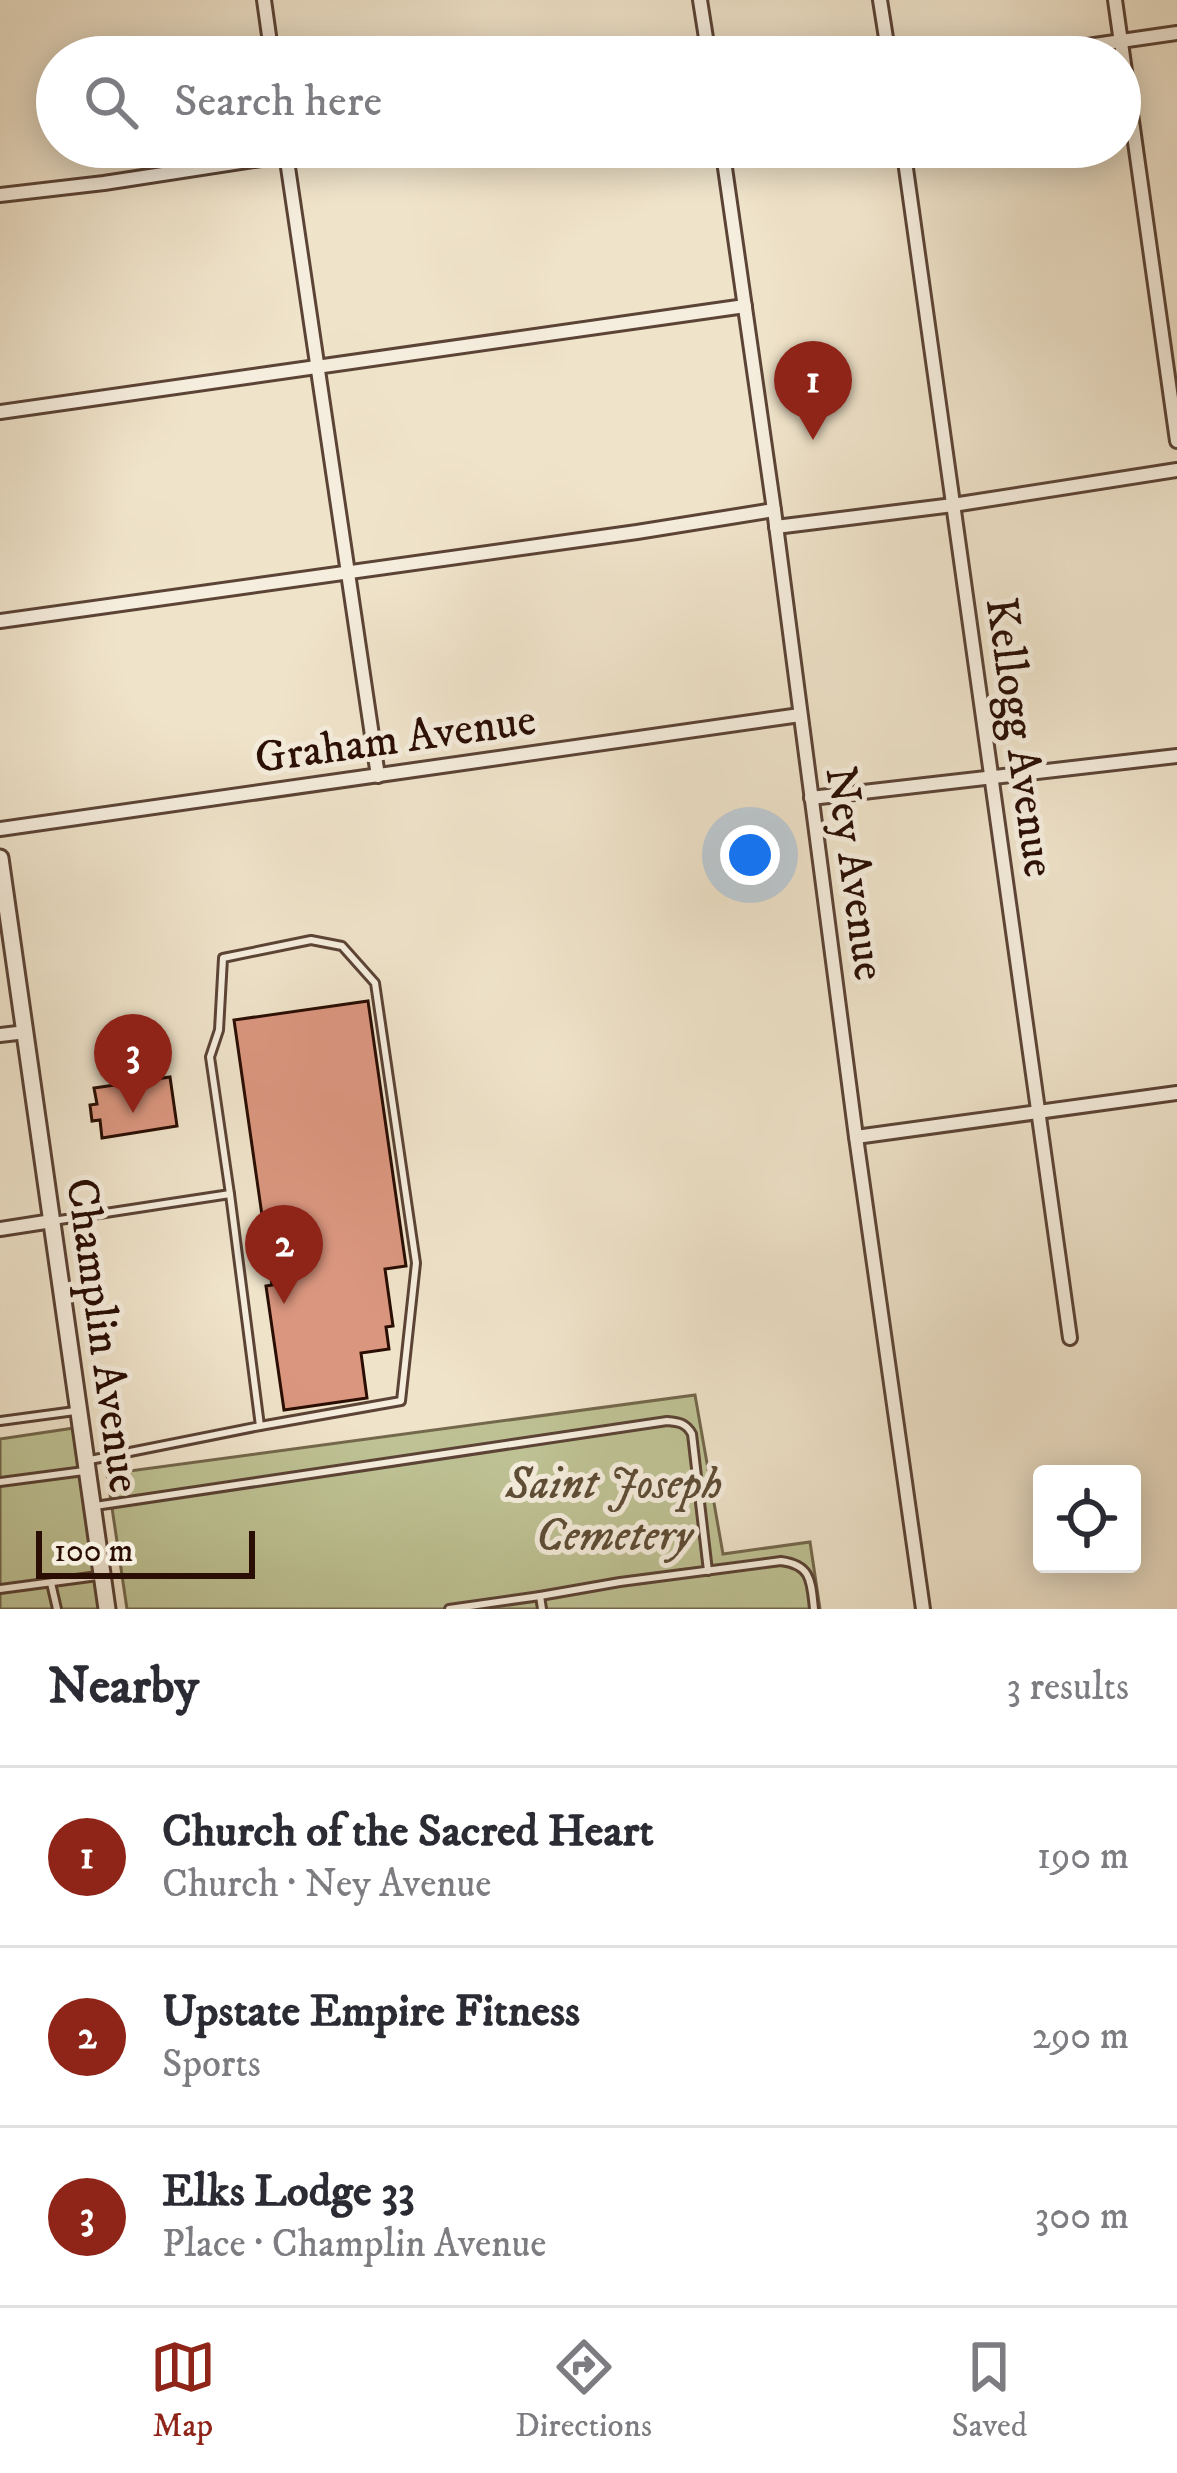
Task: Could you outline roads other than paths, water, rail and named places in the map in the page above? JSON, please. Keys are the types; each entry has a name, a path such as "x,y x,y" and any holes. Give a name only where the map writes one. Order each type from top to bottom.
{"street":[{"path":"263,0 269,36"},
{"path":"700,0 706,36"},
{"path":"880,0 886,36"},
{"path":"1115,0 1121,36"},
{"path":"1141,38 1177,33"},
{"path":"0,195 189,168"},
{"path":"288,168 378,776"},
{"name":"Ney Avenue","path":"725,168 922,1609"},
{"name":"Kellogg Avenue","path":"906,168 1070,1338"},
{"path":"1139,168 1177,442"},
{"path":"0,412 745,306"},
{"path":"776,526 1177,470"},
{"path":"0,621 774,510"},
{"name":"Graham Avenue","path":"0,830 800,715"},
{"path":"811,798 1177,756"},
{"name":"Champlin Avenue","path":"0,858 107,1609"},
{"path":"0,1036 26,1032"},
{"path":"856,1137 1177,1093"},
{"path":"0,1229 52,1221"}],"lane":[{"path":"0,1483 260,1426 401,1401 416,1263 375,983 342,946 311,940 223,958 219,1030 211,1057 260,1426"},
{"path":"52,1221 230,1194"},
{"path":"0,1421 79,1410"},
{"path":"93,1507 680,1422 692,1434 708,1571"},
{"path":"449,1609 781,1562 803,1568 810,1580 814,1609"},
{"path":"0,1589 103,1576"},
{"path":"51,1582 57,1609"},
{"path":"540,1596 542,1609"}],"place":[{"name":"Church of the Sacred Heart","path":"813,440"},
{"name":"Elks Lodge 33","path":"133,1113"},
{"name":"Upstate Empire Fitness","path":"284,1304"}],"park label":[{"name":"Saint Joseph Cemetery","path":"614,1508"}]}
